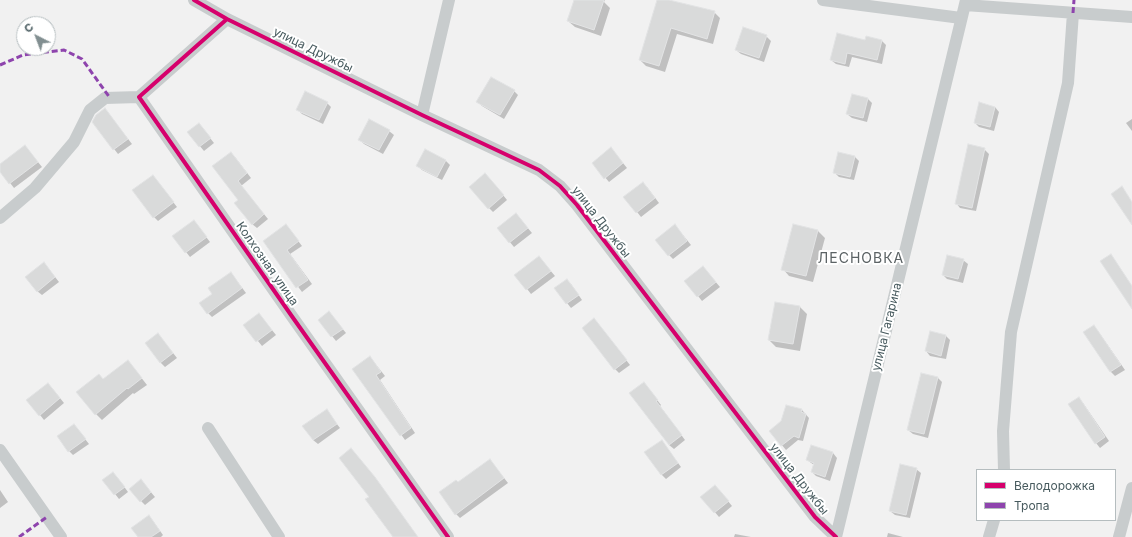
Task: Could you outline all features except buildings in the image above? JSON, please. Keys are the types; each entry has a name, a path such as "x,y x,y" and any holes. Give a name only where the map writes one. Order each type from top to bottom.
{"street":[{"name":"улица Дружбы","path":"194,0 227,19 422,115 539,170 560,186 577,205 815,517 836,537"},
{"path":"422,115 449,0"},
{"path":"823,0 961,18"},
{"path":"965,2 1073,13 1132,17"},
{"name":"улица Гагарина","path":"836,537 965,2"},
{"path":"1004,469 1003,431 1012,332 1068,83 1073,13"},
{"path":"0,218 35,188 74,142 90,110 105,98 139,97 227,19"},
{"name":"Колхозная улица","path":"139,97 448,537"},
{"path":"208,428 279,537"},
{"path":"0,450 61,537"},
{"path":"1119,537 1132,488"},
{"path":"990,537 994,521"}],"marked path":[{"path":"1073,13 1074,0"},
{"path":"0,65 23,55 64,50 82,59 110,98"},
{"path":"19,537 47,517"}],"cycle path":[{"path":"194,0 227,19 422,115 539,170 560,186 577,205 815,517 836,537"},
{"path":"227,19 139,97 448,537"}],"district":[{"name":"ЛЕСНОВКА","path":"861,259"}]}
